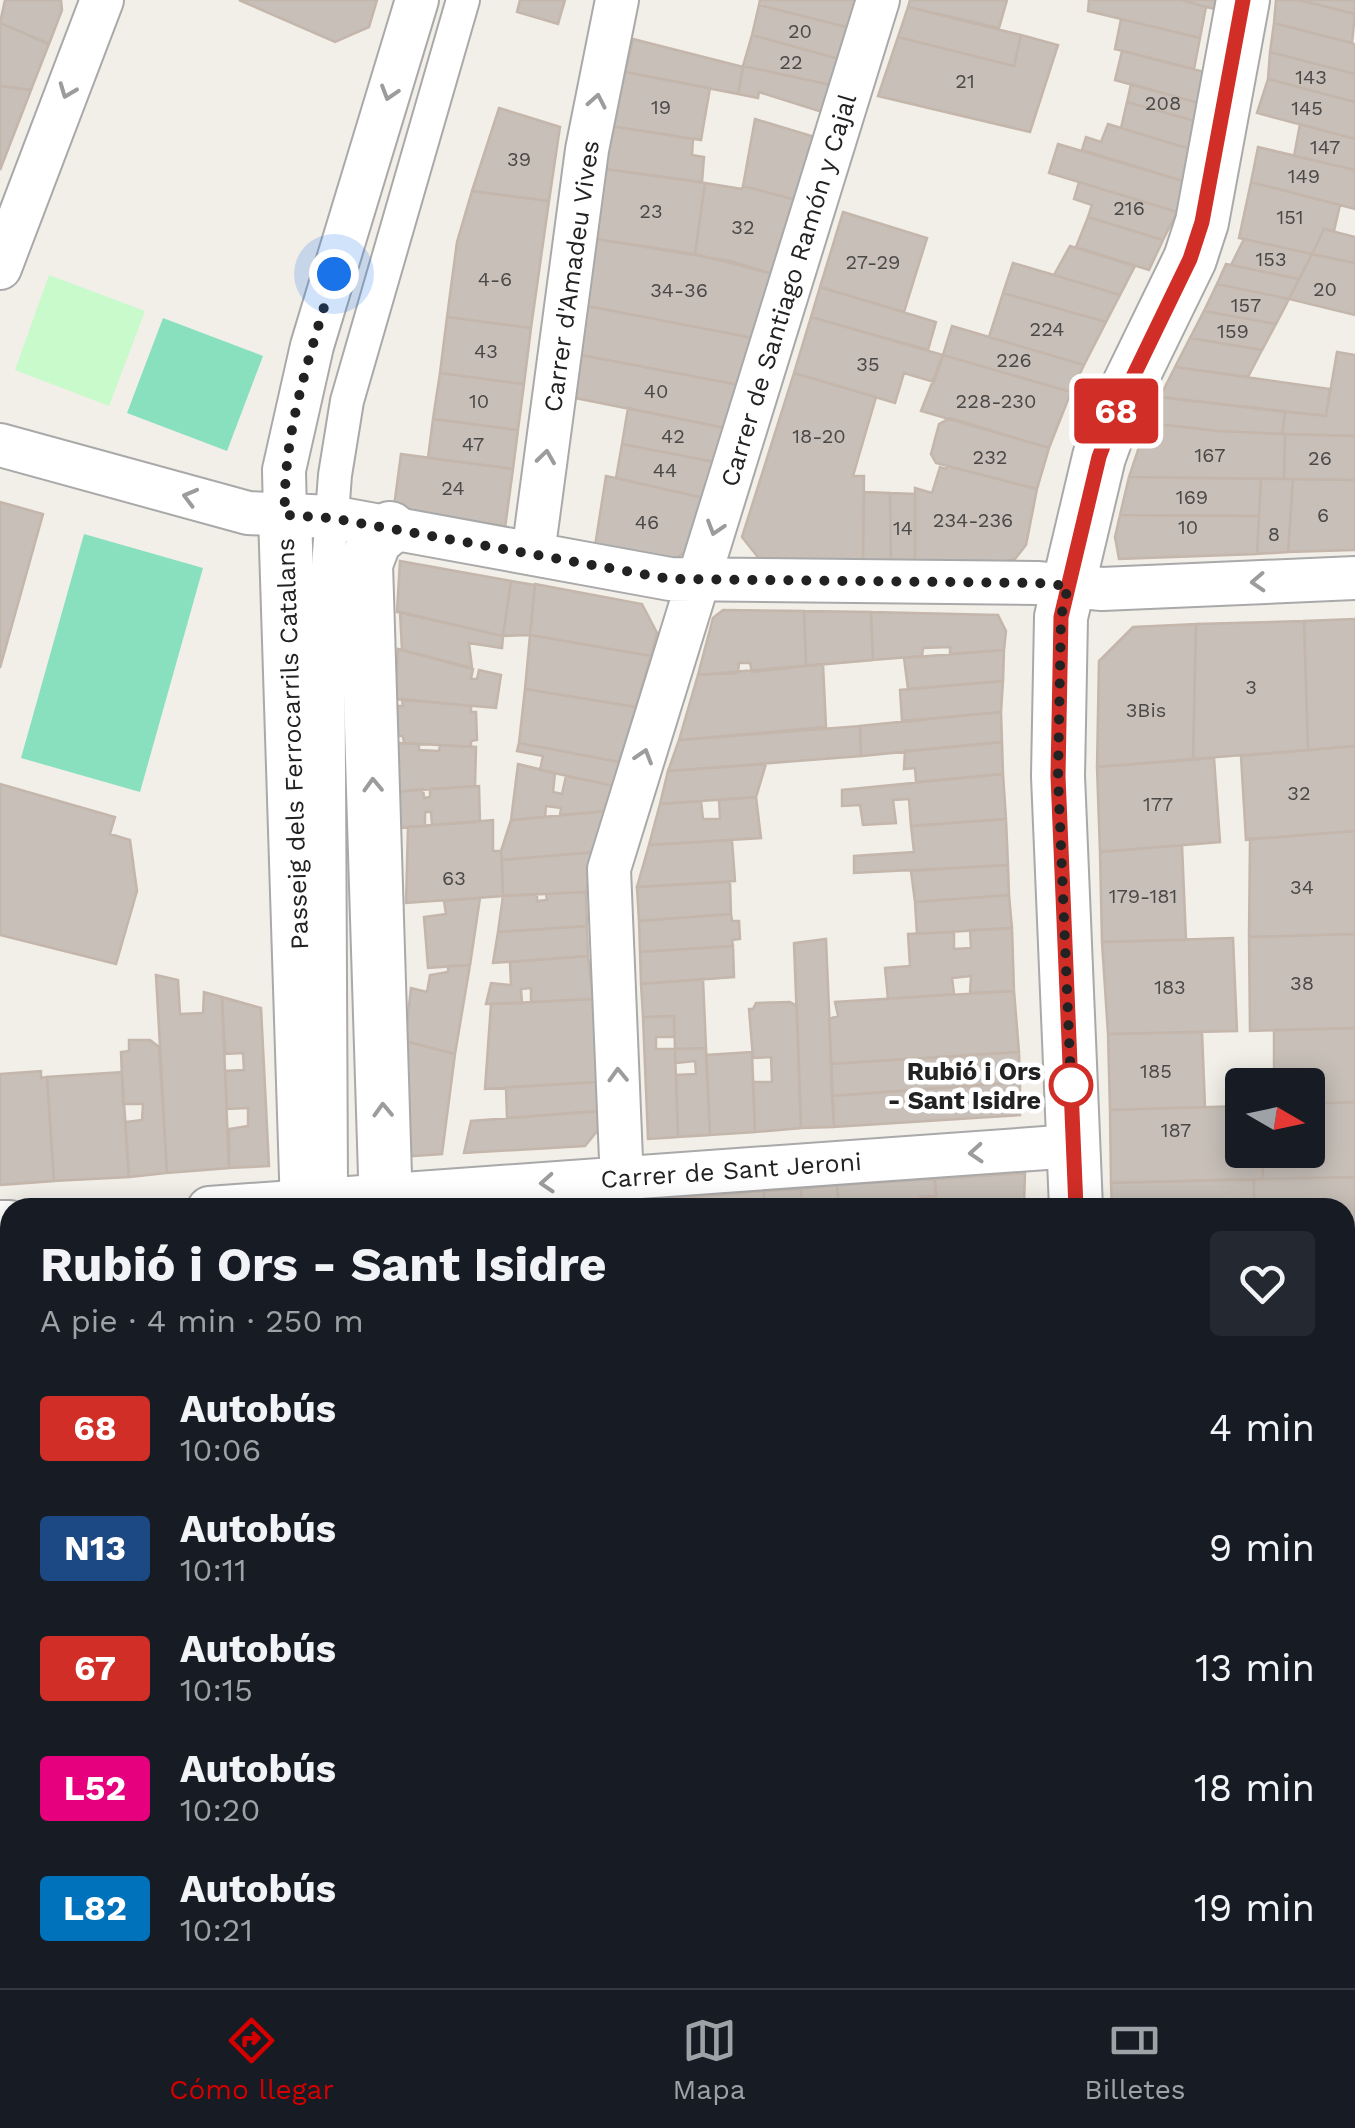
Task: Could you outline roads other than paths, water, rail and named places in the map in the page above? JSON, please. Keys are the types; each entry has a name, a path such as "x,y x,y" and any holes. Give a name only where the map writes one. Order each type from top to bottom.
{"street":[{"path":"0,268 102,0"},
{"name":"Passeig dels Ferrocarrils Catalans","path":"308,516 284,470 312,346 417,0"},
{"name":"Passeig dels Ferrocarrils Catalans","path":"319,1198 308,516 347,401 463,0"},
{"name":"Carrer d'Amadeu Vives","path":"533,554 587,150 617,0"},
{"name":"Carrer de Santiago Ramón y Cajal","path":"623,1193 609,869 878,0"},
{"path":"1076,1198 1058,776 1061,617 1099,457 1115,414 1190,259 1202,222 1243,0"},
{"path":"0,446 248,513 308,516 390,528 670,579 1037,583 1102,590 1355,578"},
{"path":"386,1198 366,564 375,540 390,528"},
{"name":"Carrer de Sant Jeroni","path":"475,1198 623,1193 1074,1146"}],"place":[{"name":"Rubió i Ors - Sant Isidre","path":"1071,1085"}]}
